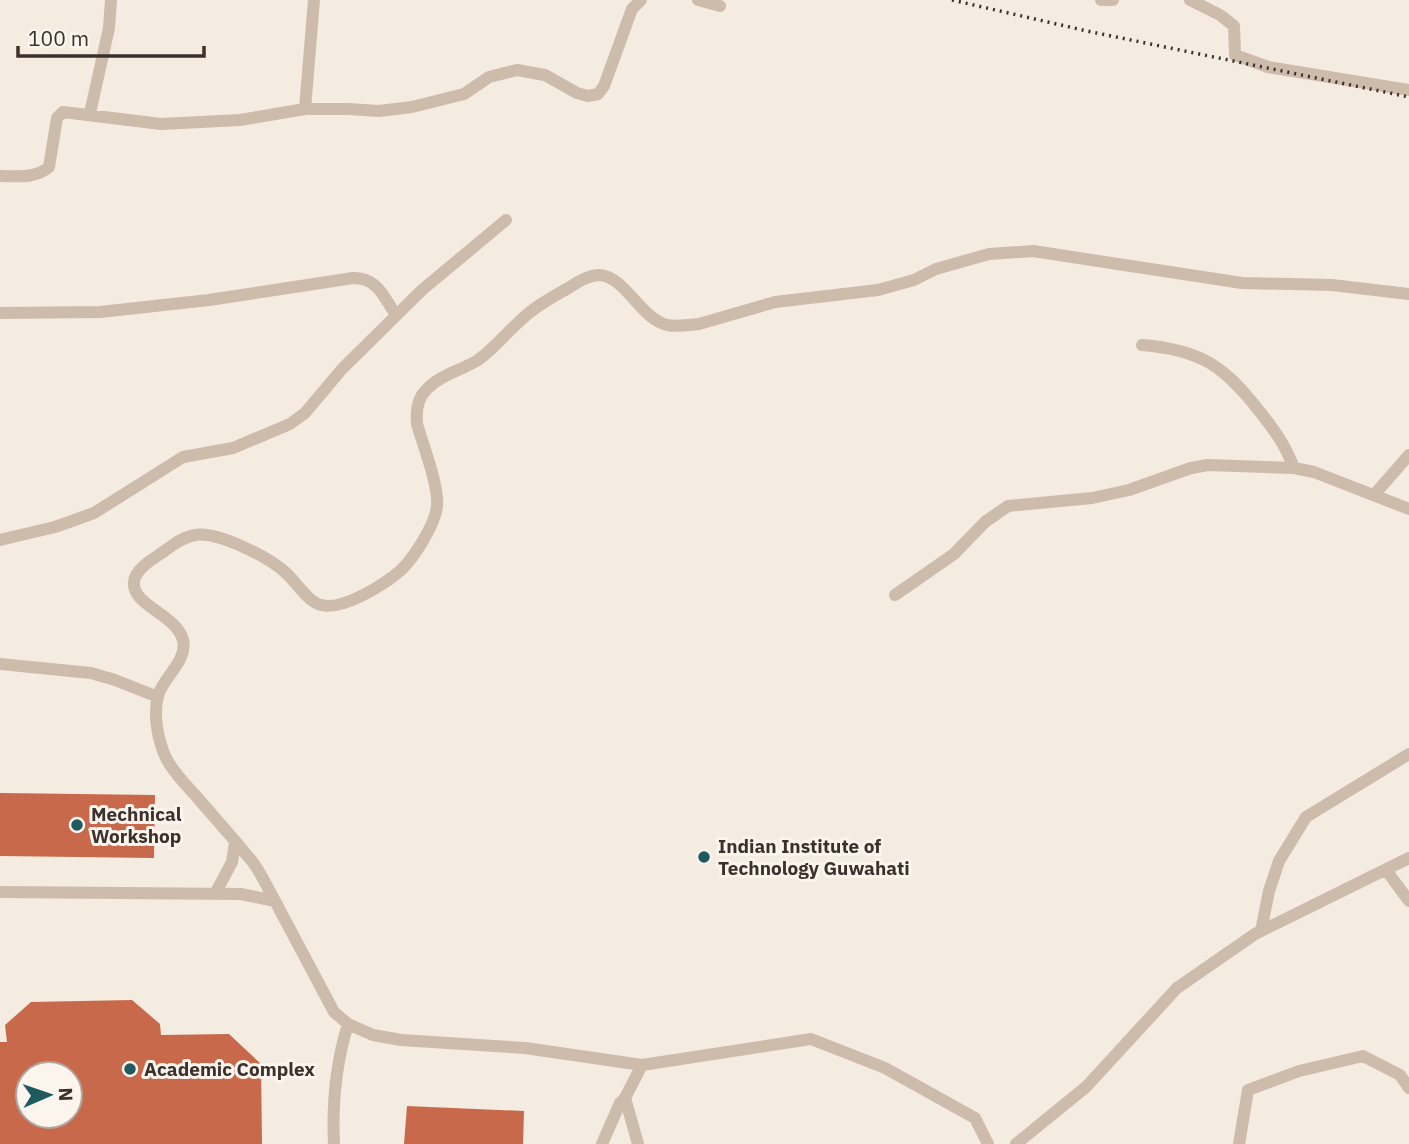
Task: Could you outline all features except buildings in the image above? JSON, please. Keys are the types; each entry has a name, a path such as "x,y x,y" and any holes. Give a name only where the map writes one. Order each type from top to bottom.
{"street":[{"path":"90,113 108,28 111,0"},
{"path":"305,109 314,0"},
{"path":"0,176 32,176 49,167 57,118 63,112 90,113 161,124 204,124 305,109 348,108 379,111 412,107 464,94 489,77 517,70 545,75 577,93 588,96 598,94 604,86 632,9 641,0"},
{"path":"698,0 720,6"},
{"path":"1101,0 1113,0"},
{"path":"1190,0 1220,15 1234,26 1235,55 1242,60 1268,67 1409,90"},
{"path":"0,540 55,527 94,513 183,457 233,448 290,424 305,413 342,369 396,315 448,267 506,220"},
{"path":"988,1144 975,1118 885,1068 811,1039 642,1065 525,1048 401,1040 373,1035 348,1024 334,1012 324,995 254,863 169,764 159,740 158,697 164,682 182,655 184,644 180,630 141,599 135,590 134,582 143,567 176,542 196,535 207,535 241,547 276,565 320,605 338,606 386,581 409,560 436,512 436,494 417,424 416,412 422,394 428,387 491,350 534,309 586,278 602,275 610,278 649,316 677,326 699,324 793,299 878,290 900,285 957,262 1013,251 1032,251 1242,283 1332,285 1409,294"},
{"path":"0,313 100,312 366,278 374,283 396,315"},
{"path":"1142,345 1168,348 1217,366 1237,383 1285,444 1294,468"},
{"path":"1374,495 1409,455"},
{"path":"895,595 954,554 985,522 1008,506 1092,498 1129,490 1191,468 1294,468 1314,472 1409,509"},
{"path":"0,664 91,673 158,697"},
{"path":"1261,931 1269,891 1279,861 1306,817 1409,754"},
{"path":"215,894 232,862 235,843"},
{"path":"1016,1144 1086,1087 1177,988 1261,931 1409,858"},
{"path":"1386,870 1409,901"},
{"path":"0,892 241,894 275,901"},
{"path":"334,1144 333,1115 339,1051 348,1024"},
{"path":"1239,1144 1248,1090 1299,1072 1363,1056 1400,1075 1409,1088"},
{"path":"604,1138 642,1065"},
{"path":"625,1098 636,1138"},
{"path":"604,1138 620,1128 636,1138"}],"railway":[{"path":"952,0 1087,31 1409,97"}],"place":[{"name":"Mechnical Workshop","path":"77,825"},
{"name":"Indian Institute of Technology Guwahati","path":"704,857"},
{"name":"Academic Complex","path":"130,1069"}]}
